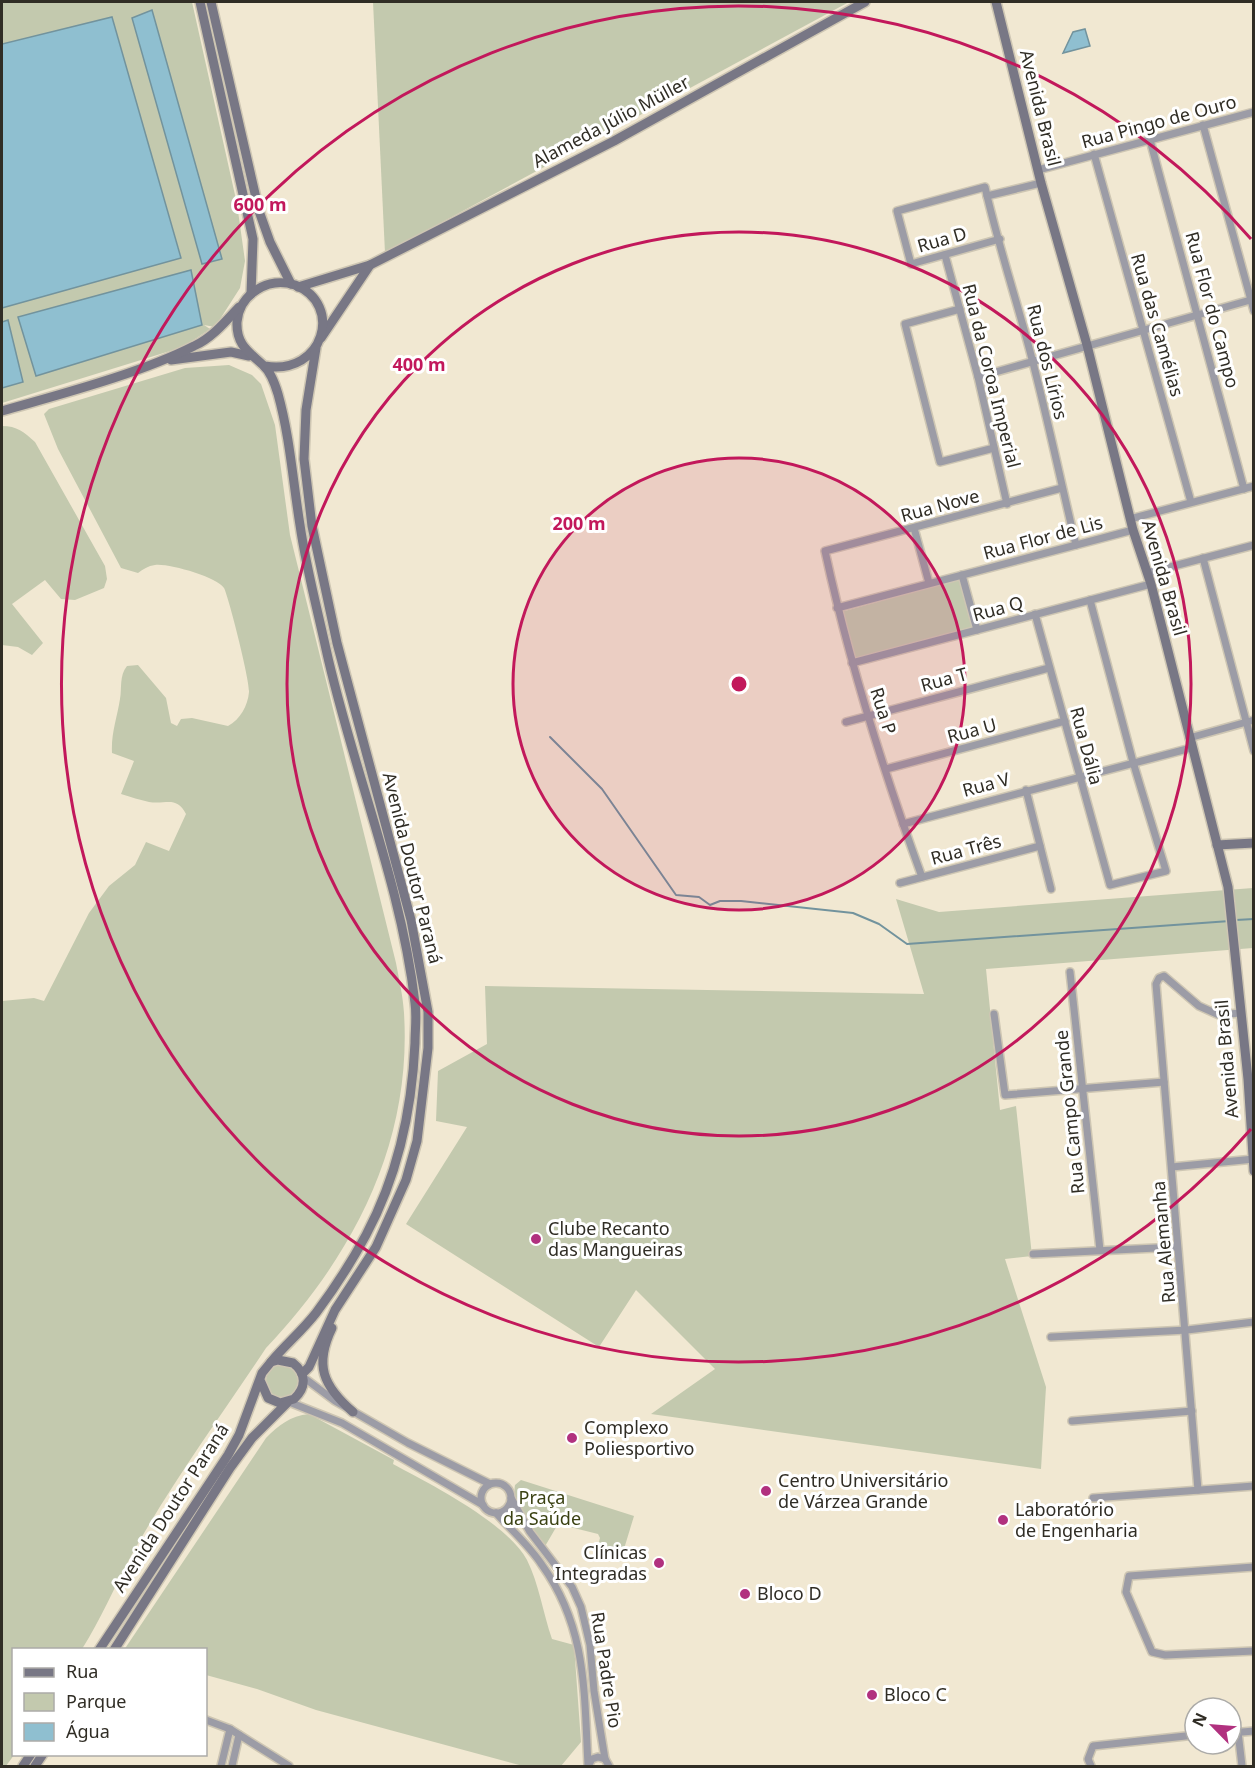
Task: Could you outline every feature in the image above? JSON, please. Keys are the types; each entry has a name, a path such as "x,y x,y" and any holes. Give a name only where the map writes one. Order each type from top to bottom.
{"main road":[{"path":"200,2 253,239 251,294"},
{"path":"148,365 231,352 249,356 265,366 279,368 293,366 306,359 318,344 322,328 319,310 309,294 295,285 270,242 259,211 211,2"},
{"name":"Alameda Júlio Müller","path":"295,285 349,273 370,265 614,141 865,2"},
{"name":"Avenida Brasil","path":"996,2 1041,183 1087,345 1133,530 1151,584 1228,887 1240,1013 1251,1079 1254,1171"},
{"name":"Alameda Júlio Müller","path":"318,344 370,265"},
{"path":"2,411 148,365 196,346 218,329 251,294 270,284 295,285"},
{"path":"243,303 238,314 238,336 249,356"},
{"name":"Avenida Doutor Paraná","path":"303,1376 335,1310 376,1247 393,1211 417,1141 428,1047 428,1012 411,920 338,643 312,526 304,459 306,410 318,344"},
{"name":"Avenida Doutor Paraná","path":"265,366 279,395 300,526 328,656 400,915 416,1006 409,1113 399,1155 382,1204 364,1238 315,1313 271,1362"},
{"path":"1217,844 1254,843"},
{"path":"351,1287 322,1352 322,1369 329,1387 353,1412"},
{"path":"286,1360 299,1367 303,1376 302,1389 288,1402 273,1402 268,1398 260,1380 265,1367 271,1362 286,1360"},
{"name":"Avenida Doutor Paraná","path":"100,1648 228,1455 239,1436 260,1380"},
{"name":"Avenida Doutor Paraná","path":"115,1648 230,1468 252,1438 288,1402"}],"street":[{"name":"Rua Pingo de Ouro","path":"1038,170 1254,112"},
{"path":"1203,125 1254,310"},
{"name":"Rua Flor do Campo","path":"1150,140 1244,489"},
{"name":"Rua das Camélias","path":"1094,154 1191,502"},
{"path":"987,196 1041,183"},
{"name":"Rua dos Lírios","path":"897,211 985,187 1032,361 1076,545"},
{"name":"Rua D","path":"897,211 911,264 1000,239"},
{"name":"Rua da Coroa Imperial","path":"945,255 978,376 1007,504"},
{"path":"978,376 1252,299"},
{"path":"960,309 905,324 940,462 994,448"},
{"path":"1130,519 1254,486"},
{"name":"Rua Nove","path":"825,551 1062,488"},
{"path":"914,528 929,583"},
{"name":"Rua Flor de Lis","path":"837,608 1133,530"},
{"path":"1147,573 1254,545"},
{"name":"Rua P","path":"825,551 852,663 921,877"},
{"path":"1203,558 1250,721 1254,751"},
{"path":"962,575 977,630"},
{"name":"Rua Q","path":"852,663 1151,584"},
{"path":"1090,600 1133,762"},
{"name":"Rua Dália","path":"1035,614 1110,885 1167,871 1133,762"},
{"name":"Rua T","path":"846,722 1049,668"},
{"name":"Rua U","path":"886,769 1065,721"},
{"name":"Rua V","path":"903,824 1133,762 1250,721"},
{"path":"1026,790 1051,889"},
{"name":"Rua Três","path":"900,883 1040,846"},
{"name":"Rua Campo Grande","path":"1070,972 1100,1250"},
{"name":"Rua Alemanha","path":"1198,1490 1187,1330 1177,1247 1173,1167 1156,992 1159,978 1164,976 1199,1006 1219,1015 1240,1013"},
{"path":"994,1014 1005,1095 1164,1083"},
{"path":"1173,1167 1253,1159"},
{"path":"1033,1254 1177,1247"},
{"path":"1051,1337 1187,1330 1254,1322"},
{"path":"288,1402 342,1423 496,1513 504,1510 511,1498 509,1491 503,1485 490,1484 417,1448 353,1412 303,1376"},
{"path":"1072,1421 1192,1411"},
{"path":"483,1505 482,1493 490,1484"},
{"path":"1093,1498 1254,1486"},
{"name":"Rua Padre Pio","path":"511,1498 530,1532 572,1587 581,1607 590,1645 594,1691 605,1759 609,1767"},
{"name":"Rua Padre Pio","path":"496,1513 543,1566 575,1628 581,1652 588,1766"},
{"path":"1254,1566 1129,1576 1126,1592 1152,1652 1165,1655 1254,1651"},
{"path":"207,1720 230,1729 289,1767"},
{"path":"221,1767 230,1729"},
{"path":"232,1767 239,1735"},
{"path":"1091,1767 1088,1759 1093,1746 1183,1736"},
{"path":"588,1766 595,1758 605,1759"}],"green space":[{"path":"2,2 192,2 237,204 245,261 240,288 215,327 204,325 210,329 183,347 2,403 2,388 23,382 8,320 2,322 2,308 181,257 112,18 2,44","holes":["191,270 202,325 36,376"]},
{"path":"373,2 849,2 385,253"},
{"path":"229,365 252,375 261,384 275,425 290,535 401,988 404,1013 404,1061 398,1107 387,1152 371,1194 350,1235 326,1275 298,1312 266,1348 179,1477 146,1529 83,1648 12,1648 13,1756 6,1766 2,1766 2,1001 34,998 44,1001 89,913 109,886 135,865 146,842 169,851 186,814 174,803 149,802 121,794 134,761 112,753 112,739 122,678 127,666 138,665 166,698 171,723 177,726 181,719 192,718 228,726 243,712 249,692 239,640 224,588 203,575 170,566 152,565 138,573 121,568 58,449 44,414 49,409 185,368"},
{"path":"2,426 20,430 35,442 105,566 107,579 104,588 75,600 61,599 45,580 12,604 43,643 32,655 18,647 2,645"},
{"path":"961,579 974,628 853,660 841,612"},
{"path":"1253,888 1253,948 986,969 1000,1110 1016,1106 1032,1256 1005,1259 1046,1387 1041,1469 651,1414 715,1369 636,1290 599,1347 406,1224 467,1127 436,1121 438,1071 487,1044 485,986 924,994 896,899 939,912"},
{"path":"282,1365 293,1370 298,1381 293,1392 282,1397 271,1392 266,1381 271,1370"},
{"path":"309,1414 394,1460 393,1464 485,1518 517,1546 527,1560 535,1579 552,1639 574,1645 581,1742 561,1766 523,1766 316,1710 257,1689 207,1675 207,1648 125,1648 266,1438 285,1422"},
{"name":"Praça da Saúde","path":"521,1480 634,1516 620,1562 596,1553 600,1538 598,1534 558,1524 544,1548 524,1519 516,1502 515,1485"}],"water":[{"path":"152,10 222,259 202,264 132,18"},
{"path":"112,17 181,258 2,308 2,44"},
{"path":"1085,29 1090,46 1063,53 1073,32"},
{"path":"191,270 202,325 36,376 18,317"},
{"path":"8,320 23,382 2,388 2,322"}],"waterway":[{"path":"550,737 602,789 676,895 699,897 710,905 720,901 741,901 853,913 879,924 907,944 1230,921"},
{"path":"1236,920 1254,919"}],"place":[{"name":"Clube Recanto das Mangueiras","path":"536,1239"},
{"name":"Complexo Poliesportivo","path":"572,1438"},
{"name":"Centro Universitário de Várzea Grande","path":"766,1491"},
{"name":"Laboratório de Engenharia","path":"1003,1520"},
{"name":"Clínicas Integradas","path":"659,1563"},
{"name":"Bloco D","path":"745,1594"},
{"name":"Bloco C","path":"872,1695"}]}
